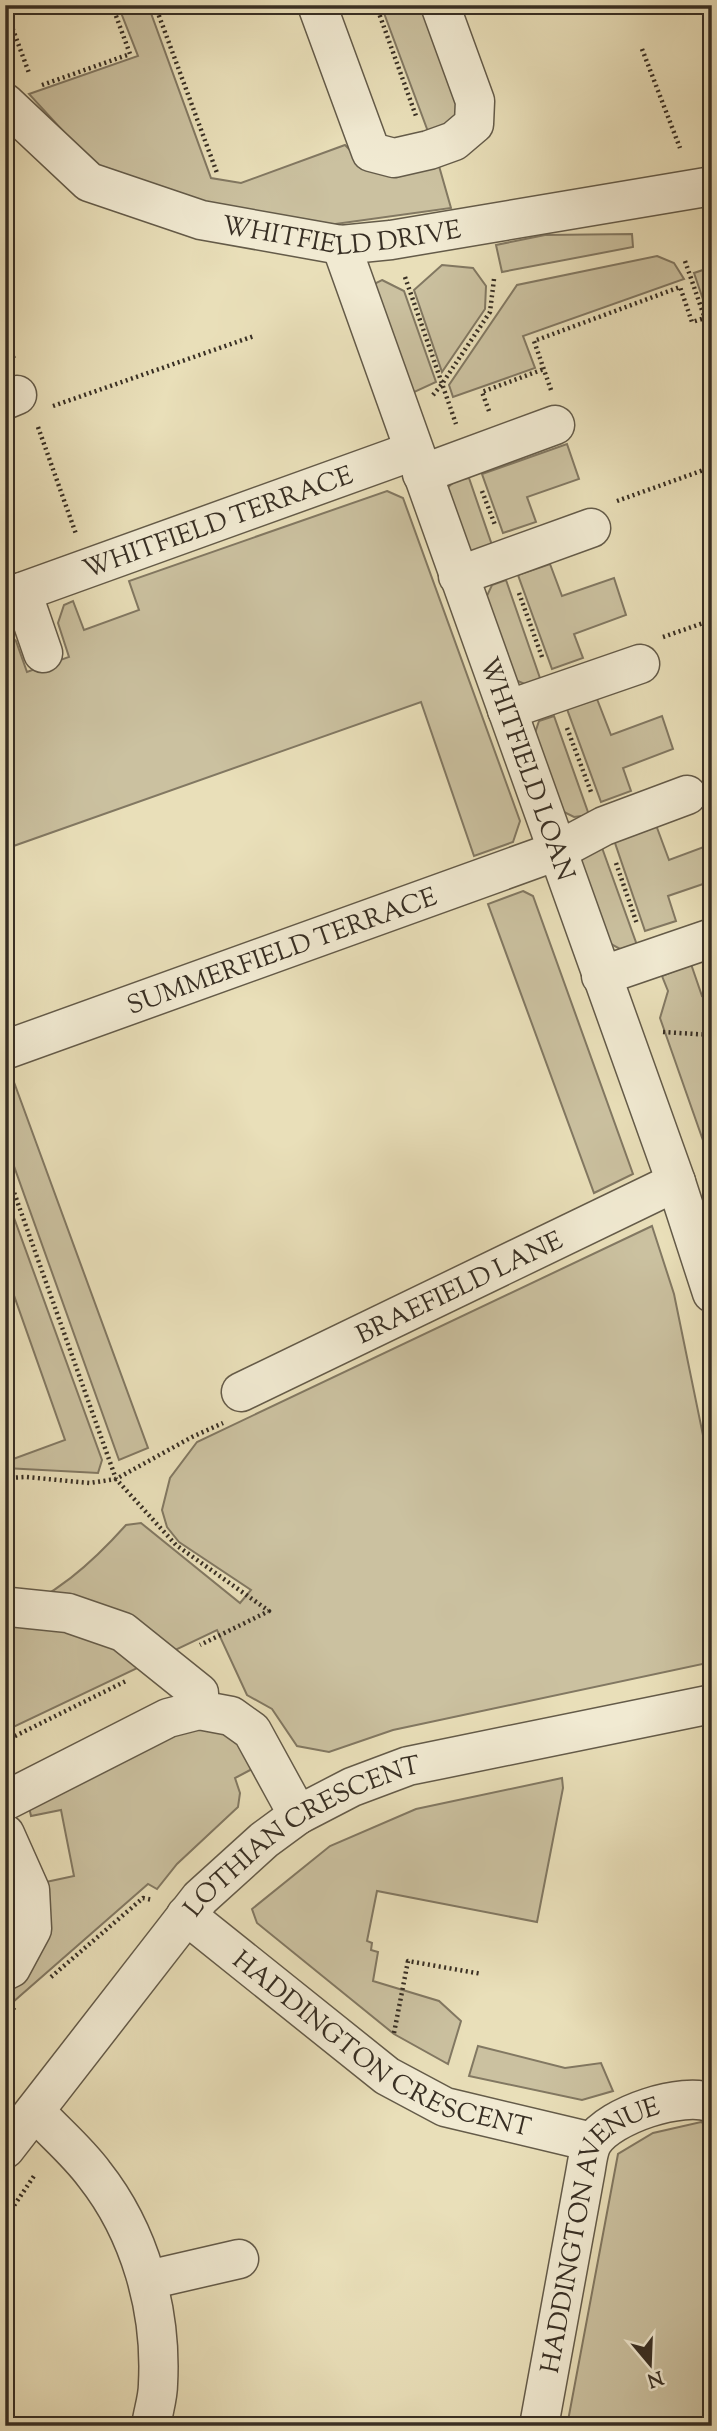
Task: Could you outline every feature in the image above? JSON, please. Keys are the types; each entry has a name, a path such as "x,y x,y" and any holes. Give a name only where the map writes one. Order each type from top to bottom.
{"street":[{"path":"317,5 371,152 394,158 454,141 474,124 475,101 440,5"},
{"name":"WHITFIELD DRIVE","path":"23,89 89,182 201,220 341,245 391,240 712,186"},
{"name":"WHITFIELD LOAN","path":"341,245 676,1182 712,1293"},
{"name":"WHITFIELD TERRACE","path":"43,653 14,595 88,568 417,462 555,425"},
{"path":"458,576 591,528"},
{"path":"507,710 640,664"},
{"name":"SUMMERFIELD TERRACE","path":"5,1050 557,851 604,826 687,795"},
{"path":"601,976 712,938"},
{"name":"BRAEFIELD LANE","path":"234,1407 676,1182"},
{"path":"5,1609 68,1613 123,1632 199,1693 199,1710"},
{"name":"LOTHIAN CRESCENT","path":"5,2149 35,2111 169,1908 229,1869 298,1815 352,1787 408,1766 712,1704"},
{"path":"5,1801 168,1718 199,1710 231,1716 251,1731 298,1815"},
{"path":"5,1835 30,1889 32,1929 11,1968 11,1989"},
{"name":"HADDINGTON CRESCENT","path":"169,1908 387,2076 445,2107 592,2142"},
{"name":"HADDINGTON AVENUE","path":"539,2426 592,2142 617,2121 657,2104 704,2099 712,2103"},
{"path":"35,2111 94,2174 126,2224 148,2280 158,2332 158,2386 151,2426"},
{"path":"148,2280 239,2259"}],"path":[{"path":"5,8 23,89 130,54 112,5"},
{"path":"155,5 217,173"},
{"path":"376,5 429,150"},
{"path":"642,49 680,148"},
{"path":"685,261 712,338"},
{"path":"400,415 422,407 442,384 490,312 494,279"},
{"path":"555,425 562,422 534,341 680,287 692,322 705,318"},
{"path":"5,336 25,400 88,568"},
{"path":"25,400 254,336"},
{"path":"491,419 482,392 544,369"},
{"path":"591,528 586,513 712,467"},
{"path":"658,1032 712,1035"},
{"path":"5,1167 116,1479 176,1545 269,1611 5,1741"},
{"path":"5,1478 26,1477 90,1483 116,1479 192,1437 234,1407"},
{"path":"48,1980 144,1898 169,1908"},
{"path":"393,2041 408,1961 482,1974"},
{"path":"5,2016 11,1989"}],"shaded area":[{"path":"118,5 148,5 211,178 241,183 345,145 364,164 437,159 451,208 321,226 202,205 96,167 29,94 138,56"},
{"path":"381,5 423,5 460,102 451,128 430,137"},
{"path":"632,234 633,247 502,272 496,245 545,235"},
{"path":"657,256 674,263 684,279 523,336 535,368 453,397 449,385 517,285"},
{"path":"442,265 473,268 486,286 485,309 442,372 414,290"},
{"path":"712,267 712,326 694,273"},
{"path":"382,280 404,291 436,382 410,394 372,285"},
{"path":"567,444 579,479 527,497 536,522 503,533 482,474"},
{"path":"469,478 493,548 480,553 469,551 445,490 456,480"},
{"path":"387,491 403,498 520,821 513,842 474,856 421,702 5,849 5,630 16,641 27,672 69,657 58,623 64,605 73,601 84,630 139,610 129,581"},
{"path":"550,564 562,596 614,578 626,615 574,634 583,658 552,669 518,575"},
{"path":"506,580 541,681 527,685 513,679 485,600 492,585"},
{"path":"597,699 611,735 662,716 673,749 623,768 631,791 601,802 567,709"},
{"path":"554,716 589,815 574,817 560,810 534,736 539,721"},
{"path":"656,825 669,860 709,845 712,854 712,881 668,896 676,921 645,931 614,840"},
{"path":"601,845 638,948 622,950 607,942 580,865 585,853"},
{"path":"523,891 533,896 633,1174 594,1193 488,904"},
{"path":"691,964 702,996 712,993 712,1166 660,1018 668,991 662,976"},
{"path":"11,1074 148,1448 119,1460 5,1141 5,1076"},
{"path":"5,1193 102,1460 98,1473 5,1468 5,1462 65,1440 5,1270"},
{"path":"652,1226 674,1294 712,1479 712,1662 393,1730 329,1752 297,1746 272,1709 247,1695 217,1630 5,1731 5,1615 23,1608 71,1578 100,1553 126,1525 141,1523 240,1603 251,1590 179,1542 167,1527 162,1510 170,1478 197,1442"},
{"path":"190,1728 214,1728 239,1744 254,1768 235,1778 240,1793 238,1807 177,1864 157,1889 148,1884 5,2009 5,1902 46,1882 74,1876 61,1810 31,1816 29,1807"},
{"path":"562,1778 563,1788 537,1922 377,1891 367,1941 372,1943 371,1950 378,1952 373,1981 439,2001 461,2021 448,2064 394,2034 257,1923 252,1909 330,1846 416,1809"},
{"path":"478,2046 565,2068 601,2063 613,2091 582,2100 469,2076"},
{"path":"701,2122 712,2127 712,2426 567,2426 618,2154 653,2133"}]}
